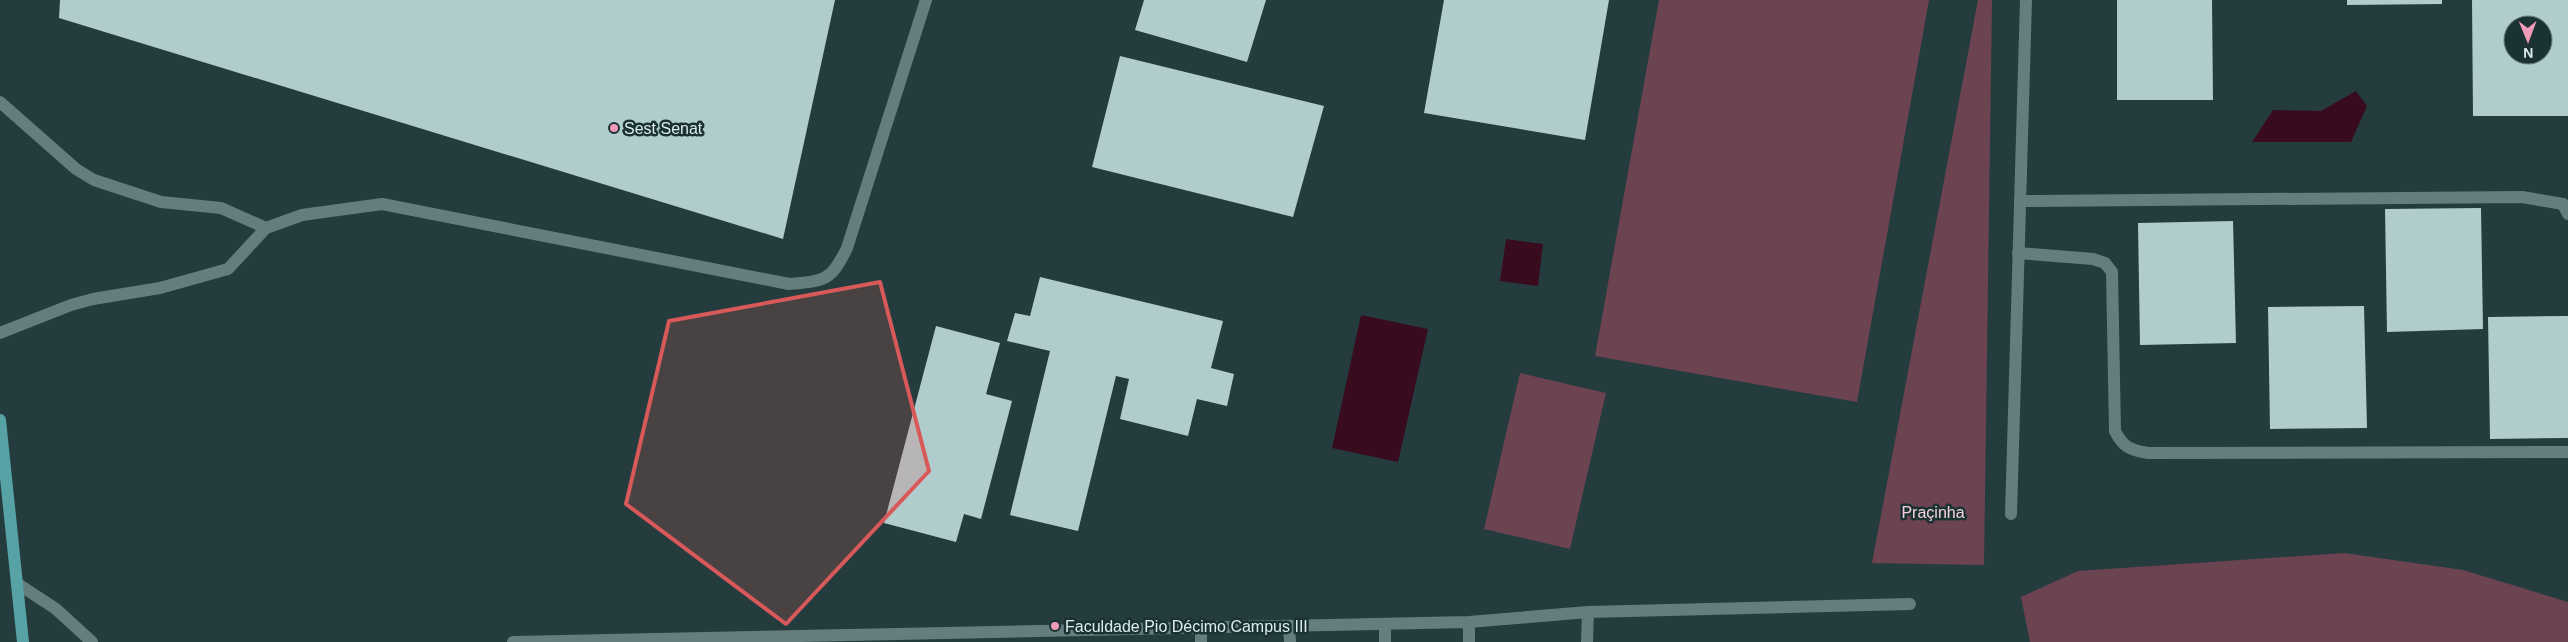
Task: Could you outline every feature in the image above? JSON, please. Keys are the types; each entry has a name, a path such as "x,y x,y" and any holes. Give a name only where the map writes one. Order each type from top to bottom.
{"main road":[{"path":"0,420 23,642"}],"street":[{"path":"0,333 71,305 93,299 160,288 228,269 266,228 302,215 382,204 789,284 816,282 836,272 847,248 926,0"},
{"path":"2011,514 2026,0"},
{"path":"0,102 76,169 94,180 161,202 221,208 266,228"},
{"path":"2020,201 2522,197 2563,204 2568,214"},
{"path":"2018,254 2093,259 2105,264 2112,272 2115,431 2121,443 2130,450 2148,453 2568,452"},
{"path":"18,584 56,609 92,642"},
{"path":"513,642 1124,636 1201,628 1469,622 1588,612 1910,604"},
{"path":"1587,642 1588,612"},
{"path":"1469,622 1469,642"},
{"path":"1385,624 1385,642"},
{"path":"1289,626 1290,642"},
{"path":"1201,628 1201,642"}],"highlighted area":[{"path":"880,282 929,471 786,624 626,504 669,321"}],"green space":[{"path":"1659,0 1929,0 1857,402 1595,356"},
{"name":"Praçinha","path":"1978,0 1992,0 1984,565 1872,563"},
{"path":"1520,373 1606,393 1570,549 1484,529"},
{"path":"2344,553 2463,570 2568,602 2568,642 2030,642 2021,597 2078,571"}],"shaded area":[{"path":"2356,91 2367,106 2351,142 2252,142 2273,110 2321,111"},
{"path":"1506,239 1543,244 1538,286 1500,281"},
{"path":"1361,315 1428,329 1398,462 1332,448"}],"building":[{"name":"Sest Senat","path":"60,0 835,0 783,239 59,18"},
{"path":"1144,0 1266,0 1247,62 1135,30"},
{"path":"1444,0 1609,0 1585,140 1424,113"},
{"path":"2117,0 2212,0 2213,100 2117,100"},
{"path":"2347,0 2442,0 2442,4 2347,5"},
{"path":"2472,0 2568,0 2568,116 2473,116"},
{"path":"1120,56 1324,106 1293,217 1092,167"},
{"path":"2481,208 2483,329 2387,332 2385,209"},
{"path":"2233,221 2236,343 2140,345 2138,223"},
{"path":"1040,277 1223,321 1211,368 1234,374 1227,406 1197,399 1188,436 1120,419 1129,379 1116,376 1078,531 1010,515 1050,351 1007,341 1015,313 1030,316"},
{"path":"2364,306 2367,428 2270,429 2268,307"},
{"path":"2568,316 2568,438 2490,439 2488,317"},
{"path":"936,326 1000,343 986,394 1012,401 981,519 964,514 956,542 884,523"}],"place":[{"name":"Sest Senat","path":"614,128"},
{"name":"Faculdade Pio Décimo Campus III","path":"1055,626"}]}
